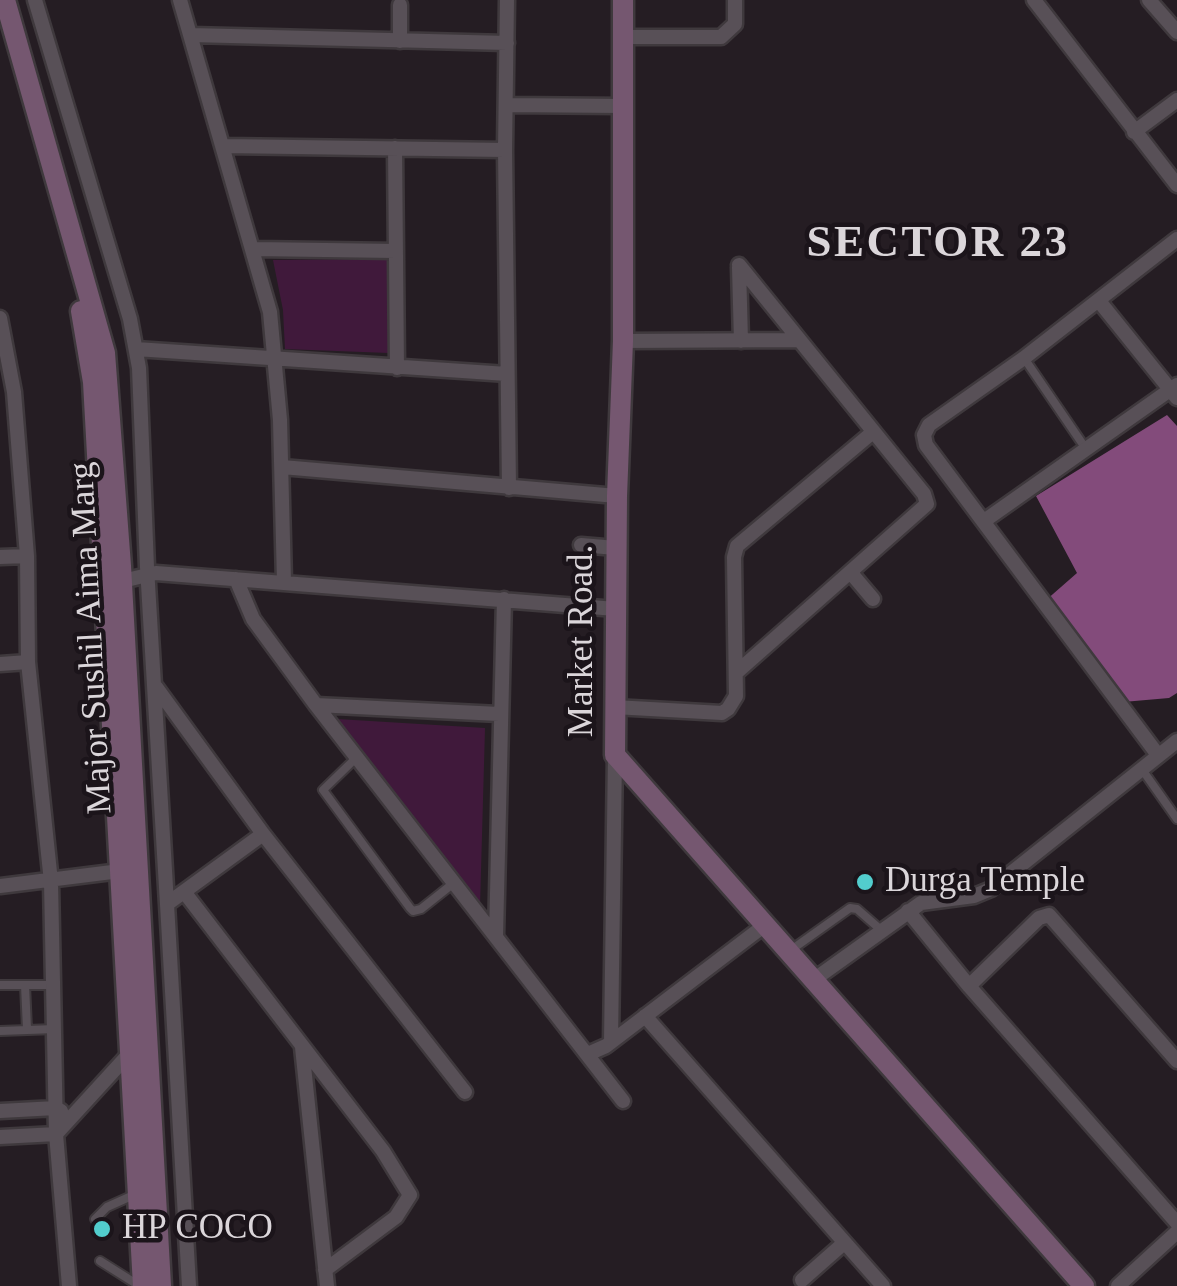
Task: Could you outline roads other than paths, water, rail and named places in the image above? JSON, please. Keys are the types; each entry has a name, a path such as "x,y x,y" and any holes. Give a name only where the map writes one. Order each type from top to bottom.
{"street":[{"name":"Major Sushil Aima Marg","path":"5,0 105,353 112,574 130,870 130,1053 161,1286"},
{"path":"35,0 130,320 139,368 189,1286"},
{"path":"180,0 270,312 282,467 284,582"},
{"path":"507,0 510,488"},
{"name":"Market Road.","path":"623,0 623,341 617,496 615,755 1084,1286"},
{"path":"622,37 721,37 735,24 736,0"},
{"path":"1034,0 1177,185"},
{"path":"1149,0 1177,32"},
{"path":"400,4 400,40"},
{"name":"Major Sushil Aima Marg","path":"0,27 86,330 112,574"},
{"path":"190,35 506,43"},
{"path":"1134,132 1177,100"},
{"path":"506,105 622,106"},
{"path":"224,146 505,150"},
{"path":"396,148 396,368"},
{"path":"1158,755 926,446 924,435 928,425 1024,358 1177,239"},
{"path":"254,249 396,251"},
{"path":"737,672 927,504 924,494 739,261 740,341"},
{"path":"984,521 1175,391 1099,301"},
{"path":"0,318 14,392 26,556 28,662 51,882 56,1134 70,1286"},
{"path":"623,341 799,340"},
{"path":"136,350 507,374"},
{"path":"614,707 722,713 734,702 737,546 873,432"},
{"path":"282,467 617,496"},
{"path":"581,545 616,548"},
{"path":"0,556 26,556"},
{"path":"112,574 150,572 616,609"},
{"path":"851,573 872,599"},
{"path":"236,578 245,606 316,705 623,1101"},
{"path":"496,936 504,600"},
{"path":"0,664 28,662"},
{"path":"156,687 263,834 465,1092"},
{"path":"316,705 499,714"},
{"path":"812,980 930,899 982,894 1177,741"},
{"path":"611,1042 615,755"},
{"path":"142,937 185,893 263,834"},
{"name":"Major Sushil Aima Marg","path":"130,870 142,937 147,1192 142,1286"},
{"path":"0,886 130,870"},
{"path":"185,893 383,1151 410,1195 396,1217 326,1278"},
{"path":"908,911 1177,1223"},
{"path":"969,986 1040,918 1049,915 1177,1062"},
{"path":"588,1054 611,1042 765,926"},
{"path":"645,1016 882,1286"},
{"path":"302,1046 326,1278"},
{"path":"0,1137 56,1134 130,1053"},
{"path":"0,1111 56,1108 70,1117"},
{"path":"1118,1286 1177,1232"},
{"path":"802,1280 844,1243"}],"lane":[{"path":"1024,358 1086,449"},
{"path":"357,757 324,790 410,908 421,909 455,882"},
{"path":"1141,768 1177,818"},
{"path":"788,952 850,908 857,909 881,930"},
{"path":"0,985 54,984"},
{"path":"25,985 27,1030"},
{"path":"0,1031 55,1029"},
{"path":"95,1219 107,1206 147,1192"},
{"path":"100,1260 142,1286"}],"place":[{"name":"Durga Temple","path":"865,882"},
{"name":"HP COCO","path":"102,1229"}],"district":[{"name":"SECTOR 23","path":"938,244"}]}
